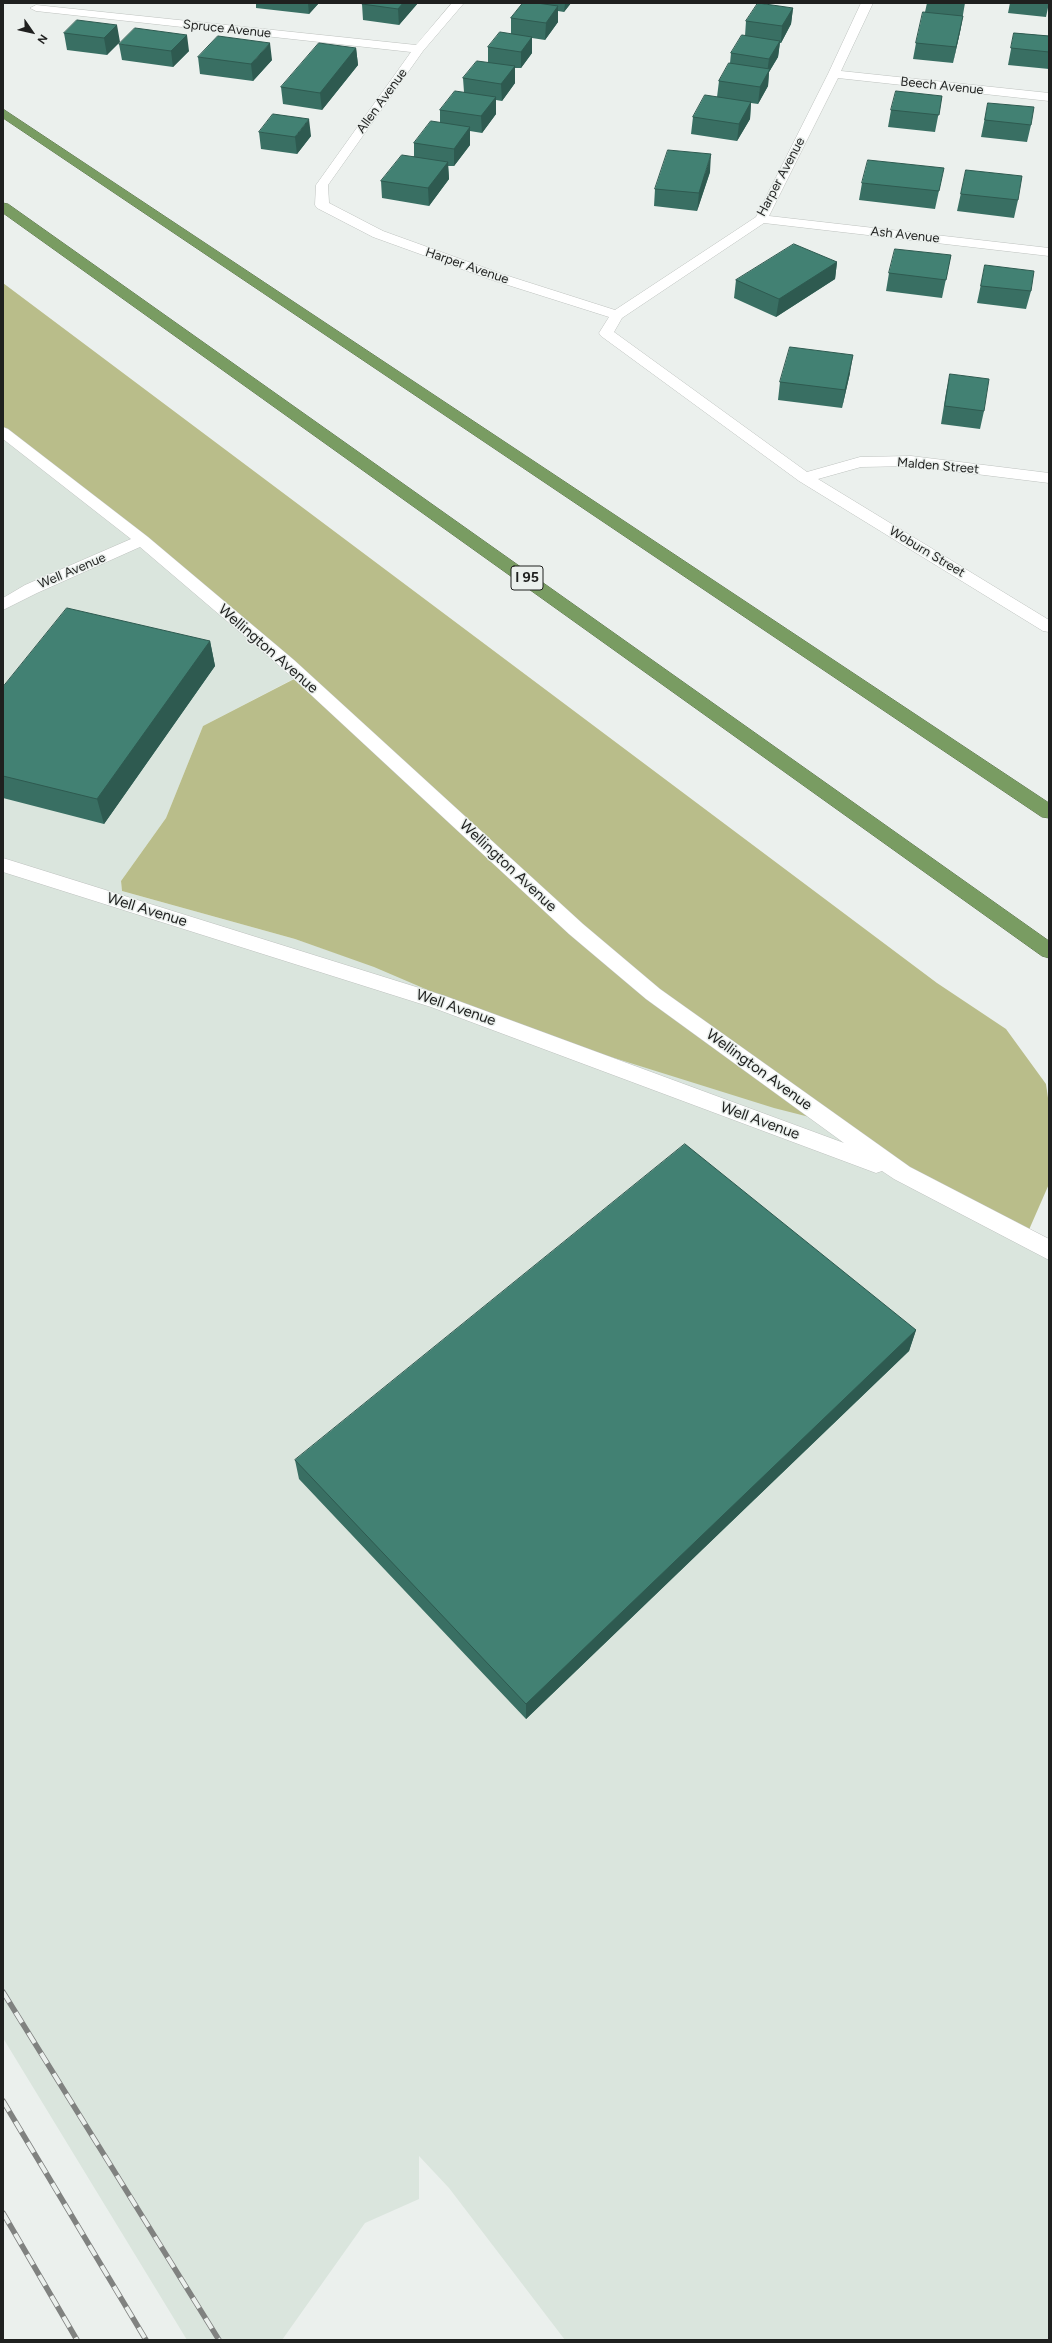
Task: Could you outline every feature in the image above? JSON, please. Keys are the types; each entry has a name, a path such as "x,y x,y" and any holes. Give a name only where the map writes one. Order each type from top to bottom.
{"highway":[{"path":"3,112 1049,812"},
{"name":"I 95","path":"3,207 1049,951"}],"street":[{"name":"Allen Avenue","path":"322,205 322,185 419,49 458,3"},
{"name":"Harper Avenue","path":"804,478 606,333 616,315 761,219 834,74 867,3"},
{"name":"Spruce Avenue","path":"36,8 419,49"},
{"name":"Beech Avenue","path":"834,74 1049,97"},
{"name":"Harper Avenue","path":"322,205 378,234 497,277 616,315"},
{"name":"Ash Avenue","path":"761,219 1049,252"},
{"name":"Wellington Avenue","path":"3,432 142,540 288,664 576,929 654,994 902,1173 1049,1250"},
{"name":"Malden Street","path":"804,478 860,462 910,461 1049,478"},
{"name":"Woburn Street","path":"804,478 1049,627"},
{"name":"Well Avenue","path":"3,605 31,589 142,540"},
{"name":"Well Avenue","path":"3,865 438,1001 902,1173"}],"shaded area":[{"path":"3,433 299,676 203,726 166,818 121,881 122,891 295,939 833,1123 1049,1250 1049,2340 565,2340 449,2188 419,2156 419,2199 365,2223 282,2340 187,2340 3,2038"}],"green space":[{"path":"3,283 937,983 1006,1029 1046,1084 1049,1105 1049,1184 1028,1232 1011,1228 833,1123 774,1108 512,1026 374,967 295,939 122,891 121,881 166,818 203,726 298,677 3,433"}],"building":[{"path":"362,3 403,3 398,9"},
{"path":"523,3 558,6 546,23 511,18"},
{"path":"758,3 793,8 782,26 746,21"},
{"path":"923,12 963,16 956,47 916,43"},
{"path":"77,20 117,25 104,38 64,33"},
{"path":"135,28 187,35 171,51 119,44"},
{"path":"500,32 532,37 521,52 488,47"},
{"path":"1014,33 1049,36 1049,52 1011,48"},
{"path":"742,35 780,41 769,59 731,53"},
{"path":"218,36 270,43 251,64 198,57"},
{"path":"319,43 356,48 320,93 281,87"},
{"path":"477,61 515,66 501,84 463,78"},
{"path":"729,63 770,69 760,87 719,81"},
{"path":"455,91 496,97 481,116 440,110"},
{"path":"896,91 942,96 939,115 891,110"},
{"path":"705,95 751,102 739,124 693,117"},
{"path":"988,103 1034,107 1031,125 985,120"},
{"path":"273,114 309,119 295,137 259,132"},
{"path":"431,121 470,127 454,149 414,143"},
{"path":"668,150 711,154 699,193 655,189"},
{"path":"402,155 448,162 428,188 381,181"},
{"path":"868,160 944,168 939,191 862,183"},
{"path":"966,170 1022,176 1018,200 961,194"},
{"path":"794,244 837,262 779,299 736,280"},
{"path":"895,249 951,255 946,280 889,273"},
{"path":"985,265 1034,271 1031,291 981,286"},
{"path":"790,347 853,355 845,390 780,382"},
{"path":"950,374 989,379 984,411 945,406"},
{"path":"67,608 210,641 97,799 3,776 3,687"},
{"path":"685,1144 916,1330 526,1704 295,1460"}],"railway":[{"path":"3,1992 219,2340"},
{"path":"3,2101 146,2340"},
{"path":"3,2213 77,2340"}]}
